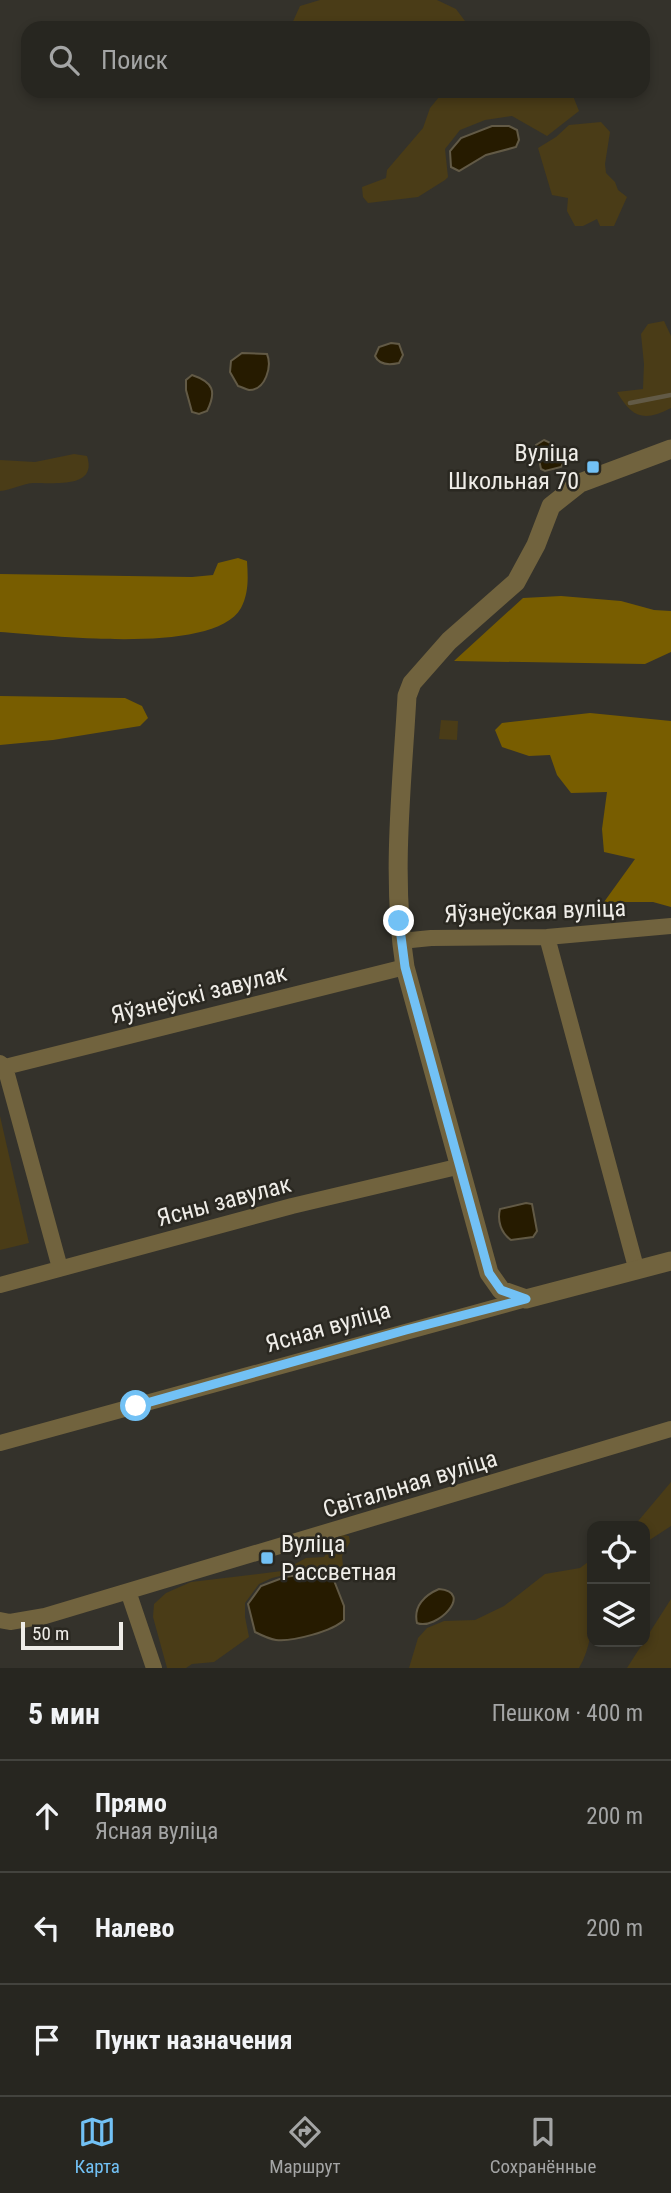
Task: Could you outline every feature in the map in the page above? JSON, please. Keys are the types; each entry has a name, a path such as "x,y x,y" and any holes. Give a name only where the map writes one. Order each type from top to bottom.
{"street":[{"path":"526,1299 501,1290 489,1273 405,967 397,873 407,696 412,682 449,641 516,582 536,545 551,506 580,482 671,449"},
{"name":"Яўзнеўская вуліца","path":"401,941 431,938 547,937 671,926"},
{"path":"547,937 637,1271"},
{"name":"Яўзнеўскі завулак","path":"2,1065 405,967"},
{"path":"2,1065 60,1268"},
{"name":"Ясны завулак","path":"0,1284 292,1206 461,1166"},
{"name":"Ясная вуліца","path":"0,1443 671,1261"},
{"name":"Світальная вуліца","path":"0,1620 10,1622 45,1616 671,1429"},
{"path":"128,1591 154,1668"}],"shaded area":[{"path":"320,0 437,0 456,9 465,21 293,21 300,6"},
{"path":"438,98 574,98 579,111 547,136 512,116 485,120 460,130 445,149 448,177 445,180 418,197 368,203 363,197 362,187 386,178 387,170 423,128 430,108"},
{"path":"601,122 610,132 606,173 615,182 618,190 627,197 614,226 600,226 597,219 583,226 575,226 567,211 568,198 552,195 538,148 569,125"},
{"path":"492,126 509,126 517,130 519,140 516,147 486,155 459,171 451,167 450,151 461,138"},
{"path":"664,321 671,336 671,408 653,415 640,415 628,407 617,392 643,389 641,334 648,324"},
{"path":"391,343 399,344 403,355 399,363 382,363 375,356 379,347"},
{"path":"242,353 267,354 269,365 266,376 255,389 238,386 230,372 231,361"},
{"path":"192,375 209,384 212,393 207,411 199,414 192,412 186,390 186,380"},
{"path":"544,440 559,451 564,462 561,467 545,471 541,469 536,445"},
{"path":"74,454 87,456 89,467 80,479 61,483 29,484 0,491 0,460 35,462"},
{"path":"238,558 247,561 247,591 241,608 225,623 199,632 129,639 0,632 0,574 192,577 213,575 218,563"},
{"path":"561,596 621,601 654,610 671,611 671,652 645,664 454,661 523,598"},
{"path":"0,696 125,698 142,706 148,718 140,726 53,740 0,745"},
{"path":"590,713 671,721 671,907 653,902 604,902 635,859 604,852 602,829 607,792 571,793 557,775 550,755 529,756 502,747 495,730 502,723"},
{"path":"441,720 458,721 457,740 439,739"},
{"path":"0,1116 29,1243 0,1250"},
{"path":"532,1204 537,1231 533,1237 511,1240 501,1226 500,1209"},
{"path":"671,1482 671,1526 650,1540 650,1521 638,1521"},
{"path":"349,1536 350,1542 342,1556 344,1575 341,1578 318,1570 301,1571 259,1584 245,1603 249,1637 214,1662 192,1664 186,1668 167,1668 153,1617 154,1604 166,1593 191,1582 282,1571 306,1558 324,1557 336,1538"},
{"path":"587,1563 587,1647 579,1668 409,1668 418,1638 427,1628 444,1621 475,1620 504,1606 545,1574 580,1568"},
{"path":"313,1573 333,1578 344,1606 344,1620 322,1632 292,1639 273,1639 255,1632 248,1604 261,1586 285,1577"},
{"path":"439,1589 449,1592 453,1597 449,1610 434,1621 417,1623 417,1611 421,1602"},
{"path":"671,1599 671,1668 627,1668 640,1647 650,1647 650,1632"}],"waterway":[{"path":"630,403 671,395"}],"place":[{"name":"Вуліца Школьная 70","path":"593,467"},
{"name":"Вуліца Рассветная","path":"267,1558"}],"route":[{"path":"136,1406 526,1299 501,1290 489,1273 405,967 399,921"}]}
